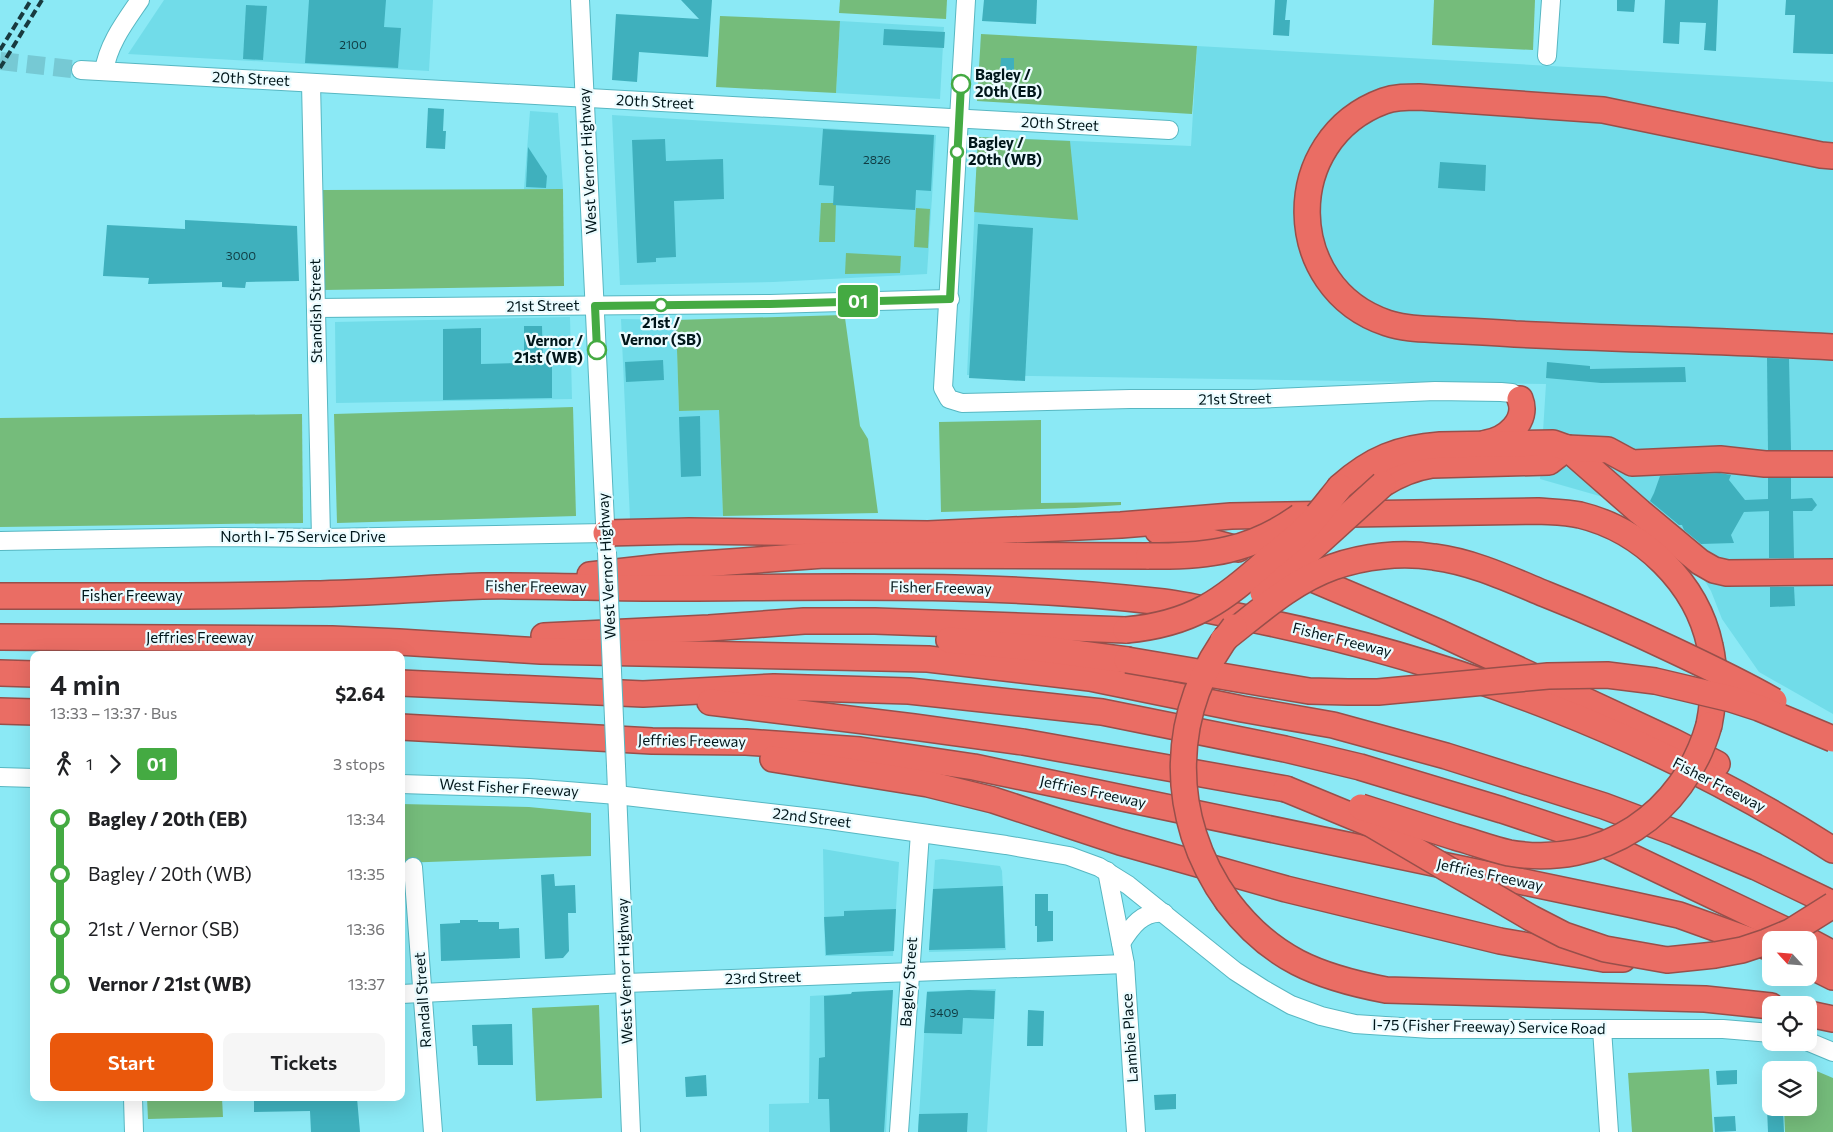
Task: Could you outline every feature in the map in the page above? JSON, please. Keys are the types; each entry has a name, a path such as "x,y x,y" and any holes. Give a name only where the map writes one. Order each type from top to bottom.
{"highway":[{"path":"1833,156 1603,110 1419,97 1401,98 1385,101 1368,109 1350,120 1335,134 1322,152 1312,175 1307,194 1306,214 1312,249 1320,269 1331,283 1358,309 1389,324 1421,329 1833,347"},
{"path":"1470,445 1497,441 1515,428 1522,414 1523,406 1520,398"},
{"path":"1520,398 1540,432 1560,446 1700,562 1714,570 1727,573 1833,572"},
{"path":"485,586 661,567 824,555 1203,555 1244,546 1259,540 1289,524 1376,460 1389,454 1421,446 1560,446 1608,450 1632,462 1720,459 1765,464 1833,464"},
{"path":"1560,446 1549,462 1432,465 1398,474 1383,484 1269,586 1224,640 1200,681 1192,705 1186,733 1183,779 1186,804 1195,840 1213,879 1228,902 1248,926 1277,950 1294,961 1349,983 1386,990 1705,999 1762,1005"},
{"path":"399,642 710,628 804,621 875,620 1126,630 1167,624 1194,614 1221,600 1236,589 1312,521 1343,485"},
{"path":"405,683 643,694 1014,741 1345,801 1509,853 1545,856 1592,848 1608,843 1648,820 1683,782 1701,749 1709,725 1714,682 1712,660 1710,644 1694,602 1683,585 1639,541 1600,521 1580,515 1538,511 1231,516 1121,525 928,534 689,531 606,542"},
{"path":"1121,525 1181,534 1241,550 1440,632 1672,741 1747,780 1830,848"},
{"path":"1224,640 1283,592 1318,573 1360,560 1383,556 1433,557 1475,566 1567,602 1629,629 1733,679 1833,738"},
{"name":"Fisher Freeway","path":"0,596 312,594 485,586 644,589 812,587 1000,589 1167,602 1309,631 1429,663 1549,707 1627,739 1714,782 1785,820 1830,848"},
{"path":"710,628 944,639 1036,648 1127,660 1309,691 1378,692 1548,676 1607,675 1655,681 1731,699 1759,708 1833,738"},
{"name":"Jeffries Freeway","path":"0,637 322,639 399,642"},
{"path":"399,642 541,651 928,659 1090,678 1242,709 1333,725 1446,756 1604,806 1676,833 1756,867 1833,904"},
{"path":"0,673 30,674"},
{"path":"643,694 774,687 909,691 1102,712 1360,767 1502,810 1602,843 1787,931"},
{"path":"0,711 30,712"},
{"name":"Jeffries Freeway","path":"405,727 652,741 746,742 860,750 974,767 1679,915 1762,945"},
{"path":"652,741 880,775 928,784 994,800 1120,842 1286,889 1500,941 1604,959 1667,960 1742,950 1790,932 1833,904"},
{"path":"1286,789 1371,824 1531,918 1564,935 1605,949 1667,960"},
{"path":"1818,946 1833,954"},
{"path":"1818,970 1833,977"},
{"path":"1817,1016 1833,1020"}],"street":[{"path":"104,71 113,42 140,0"},
{"name":"West Vernor Highway","path":"580,0 626,983 631,1132"},
{"path":"950,299 966,0"},
{"path":"1548,56 1551,0"},
{"name":"20th Street","path":"81,70 1170,130"},
{"name":"Standish Street","path":"311,83 321,538"},
{"name":"21st Street","path":"316,308 770,304 950,299 943,388 949,399 962,404 1121,399 1254,399 1435,390 1512,393 1520,398"},
{"name":"North I- 75 Service Drive","path":"0,541 222,537 606,542"},
{"path":"0,777 30,778"},
{"name":"West Fisher Freeway","path":"405,784 529,788 617,795"},
{"name":"22nd Street","path":"617,795 822,819 1006,845"},
{"name":"Bagley Street","path":"900,1132 920,833"},
{"name":"I-75 (Fisher Freeway) Service Road","path":"1006,845 1069,856 1106,871 1128,885 1249,980 1291,1005 1321,1016 1355,1024 1431,1029 1723,1029 1762,1032"},
{"name":"Randall Street","path":"414,867 432,1132"},
{"name":"Lambie Place","path":"1106,871 1125,964 1136,1132"},
{"path":"1121,944 1129,931 1142,918 1157,912 1164,914"},
{"name":"23rd Street","path":"405,994 626,983 1125,964"},
{"path":"1602,1029 1609,1132"},
{"path":"1817,1045 1833,1052"},
{"path":"133,1101 134,1132"}],"shaded area":[{"path":"164,0 433,0 429,71 128,54"},
{"path":"840,21 944,27 940,99 836,93"},
{"path":"1197,46 1833,82 1833,714 1759,672 1722,619 1711,591 1700,573 1610,499 1540,479 1546,384 967,375 978,137 1191,146"},
{"path":"530,111 558,113 563,189 524,189"},
{"path":"612,115 936,135 927,274 773,282 620,285"},
{"path":"570,317 572,399 336,403 335,322"},
{"path":"621,319 676,320 679,411 719,410 723,516 630,519"},
{"path":"823,849 899,862 893,956 825,956"},
{"path":"942,859 1000,866 1002,871 1006,950 929,952 935,860"},
{"path":"996,989 987,1132 918,1132 927,991"},
{"path":"893,991 886,1132 769,1132 769,1104 809,1103 810,996"}],"green space":[{"path":"840,0 947,0 946,19 839,13"},
{"path":"1434,0 1535,0 1533,50 1432,45"},
{"path":"720,16 840,21 836,93 716,87"},
{"path":"981,34 1197,46 1192,114 977,101"},
{"path":"978,137 1070,141 1078,220 974,212"},
{"path":"563,189 564,286 324,290 323,190"},
{"path":"821,203 836,203 835,242 819,242"},
{"path":"916,208 930,209 928,248 914,247"},
{"path":"846,253 901,256 900,273 845,274"},
{"path":"842,315 842,318 845,318 860,426 868,439 878,513 723,516 719,410 679,411 676,320"},
{"path":"573,407 576,516 337,523 334,414"},
{"path":"302,414 303,523 0,527 0,418"},
{"path":"1041,420 1041,503 1121,502 1121,505 941,512 939,422"},
{"path":"405,804 529,807 591,813 591,856 405,863"},
{"path":"599,1005 602,1098 536,1101 532,1008"},
{"path":"1709,1069 1713,1132 1632,1132 1628,1073"},
{"path":"1817,1071 1833,1078 1833,1132 1785,1132 1784,1116 1817,1116"},
{"path":"147,1101 222,1101 223,1117 148,1119"}],"building":[{"path":"309,0 386,0 384,27 401,28 398,68 305,63"},
{"path":"681,0 712,0 708,57 639,52 637,82 612,80 616,14 699,19"},
{"path":"984,0 1037,0 1036,24 982,21"},
{"path":"1275,0 1287,0 1285,20 1290,20 1289,36 1273,35"},
{"path":"1617,0 1635,0 1634,12 1617,11"},
{"path":"1665,0 1718,0 1716,51 1704,50 1706,23 1680,22 1679,44 1663,43"},
{"path":"1786,0 1833,0 1833,54 1793,53 1795,15 1785,15"},
{"path":"246,5 267,6 263,60 243,59"},
{"path":"884,29 945,32 944,48 883,45"},
{"path":"1001,58 1014,58 1014,72 1000,71"},
{"path":"428,108 444,109 443,131 446,131 445,149 426,148"},
{"path":"823,129 934,135 931,191 916,190 915,210 833,205 834,186 819,185"},
{"path":"665,139 666,161 723,159 724,199 674,201 676,257 656,258 656,262 637,263 632,140"},
{"path":"528,147 547,176 546,188 526,187"},
{"path":"1440,162 1486,165 1485,191 1438,188"},
{"path":"185,220 297,226 299,281 246,282 245,288 222,287 222,282 148,284 149,278 103,276 107,225 185,229"},
{"path":"978,224 1033,228 1025,381 969,378"},
{"path":"524,326 542,326 543,363 552,363 552,398 443,400 443,329 481,328 481,364 524,363"},
{"path":"1767,358 1789,359 1791,450 1768,450"},
{"path":"663,360 664,380 626,382 625,362"},
{"path":"1547,362 1590,366 1590,369 1685,367 1686,382 1601,383 1546,378"},
{"path":"700,416 701,476 681,477 679,417"},
{"path":"1720,473 1731,475 1729,480 1745,500 1768,499 1768,478 1791,478 1791,499 1812,498 1817,505 1812,511 1793,511 1794,558 1769,558 1769,511 1744,512 1731,535 1734,543 1701,544 1684,530 1682,525 1679,525 1650,501 1660,476"},
{"path":"1770,587 1794,587 1795,606 1770,607"},
{"path":"554,874 555,886 575,885 576,913 568,913 569,951 563,958 545,959 541,875"},
{"path":"1003,886 1005,948 929,950 933,889"},
{"path":"1035,894 1048,894 1048,911 1053,911 1053,941 1037,942"},
{"path":"896,909 894,951 826,955 824,917 844,916 844,911"},
{"path":"460,920 499,922 499,929 519,928 520,958 441,961 440,924 460,923"},
{"path":"893,990 884,1132 830,1132 829,1099 818,1099 819,1058 825,1057 824,996 851,994 852,992"},
{"path":"995,991 994,1019 963,1018 962,1034 924,1033 927,992"},
{"path":"1028,1010 1044,1011 1043,1046 1027,1046"},
{"path":"512,1024 513,1065 478,1065 477,1046 473,1046 472,1025"},
{"path":"1737,1070 1737,1084 1717,1085 1716,1071"},
{"path":"706,1075 707,1096 686,1097 685,1077"},
{"path":"1176,1094 1176,1109 1155,1110 1154,1095"},
{"path":"254,1101 357,1101 360,1132 311,1132 310,1111 254,1112"},
{"path":"968,1113 967,1132 918,1132 919,1114"},
{"path":"1735,1116 1736,1131 1715,1132 1714,1117"},
{"path":"1767,1116 1783,1116 1784,1132 1768,1132"}],"tunnel":[{"path":"0,61 81,70"}],"railway":[{"path":"0,50 31,0"},
{"path":"0,68 42,0"}],"bus line":[{"name":"01","path":"597,350 595,306 950,299 961,84"}],"place":[{"name":"Bagley / 20th (EB)","path":"961,84"},
{"name":"Bagley / 20th (WB)","path":"957,152"},
{"name":"21st / Vernor (SB)","path":"661,305"},
{"name":"Vernor / 21st (WB)","path":"597,350"}]}
